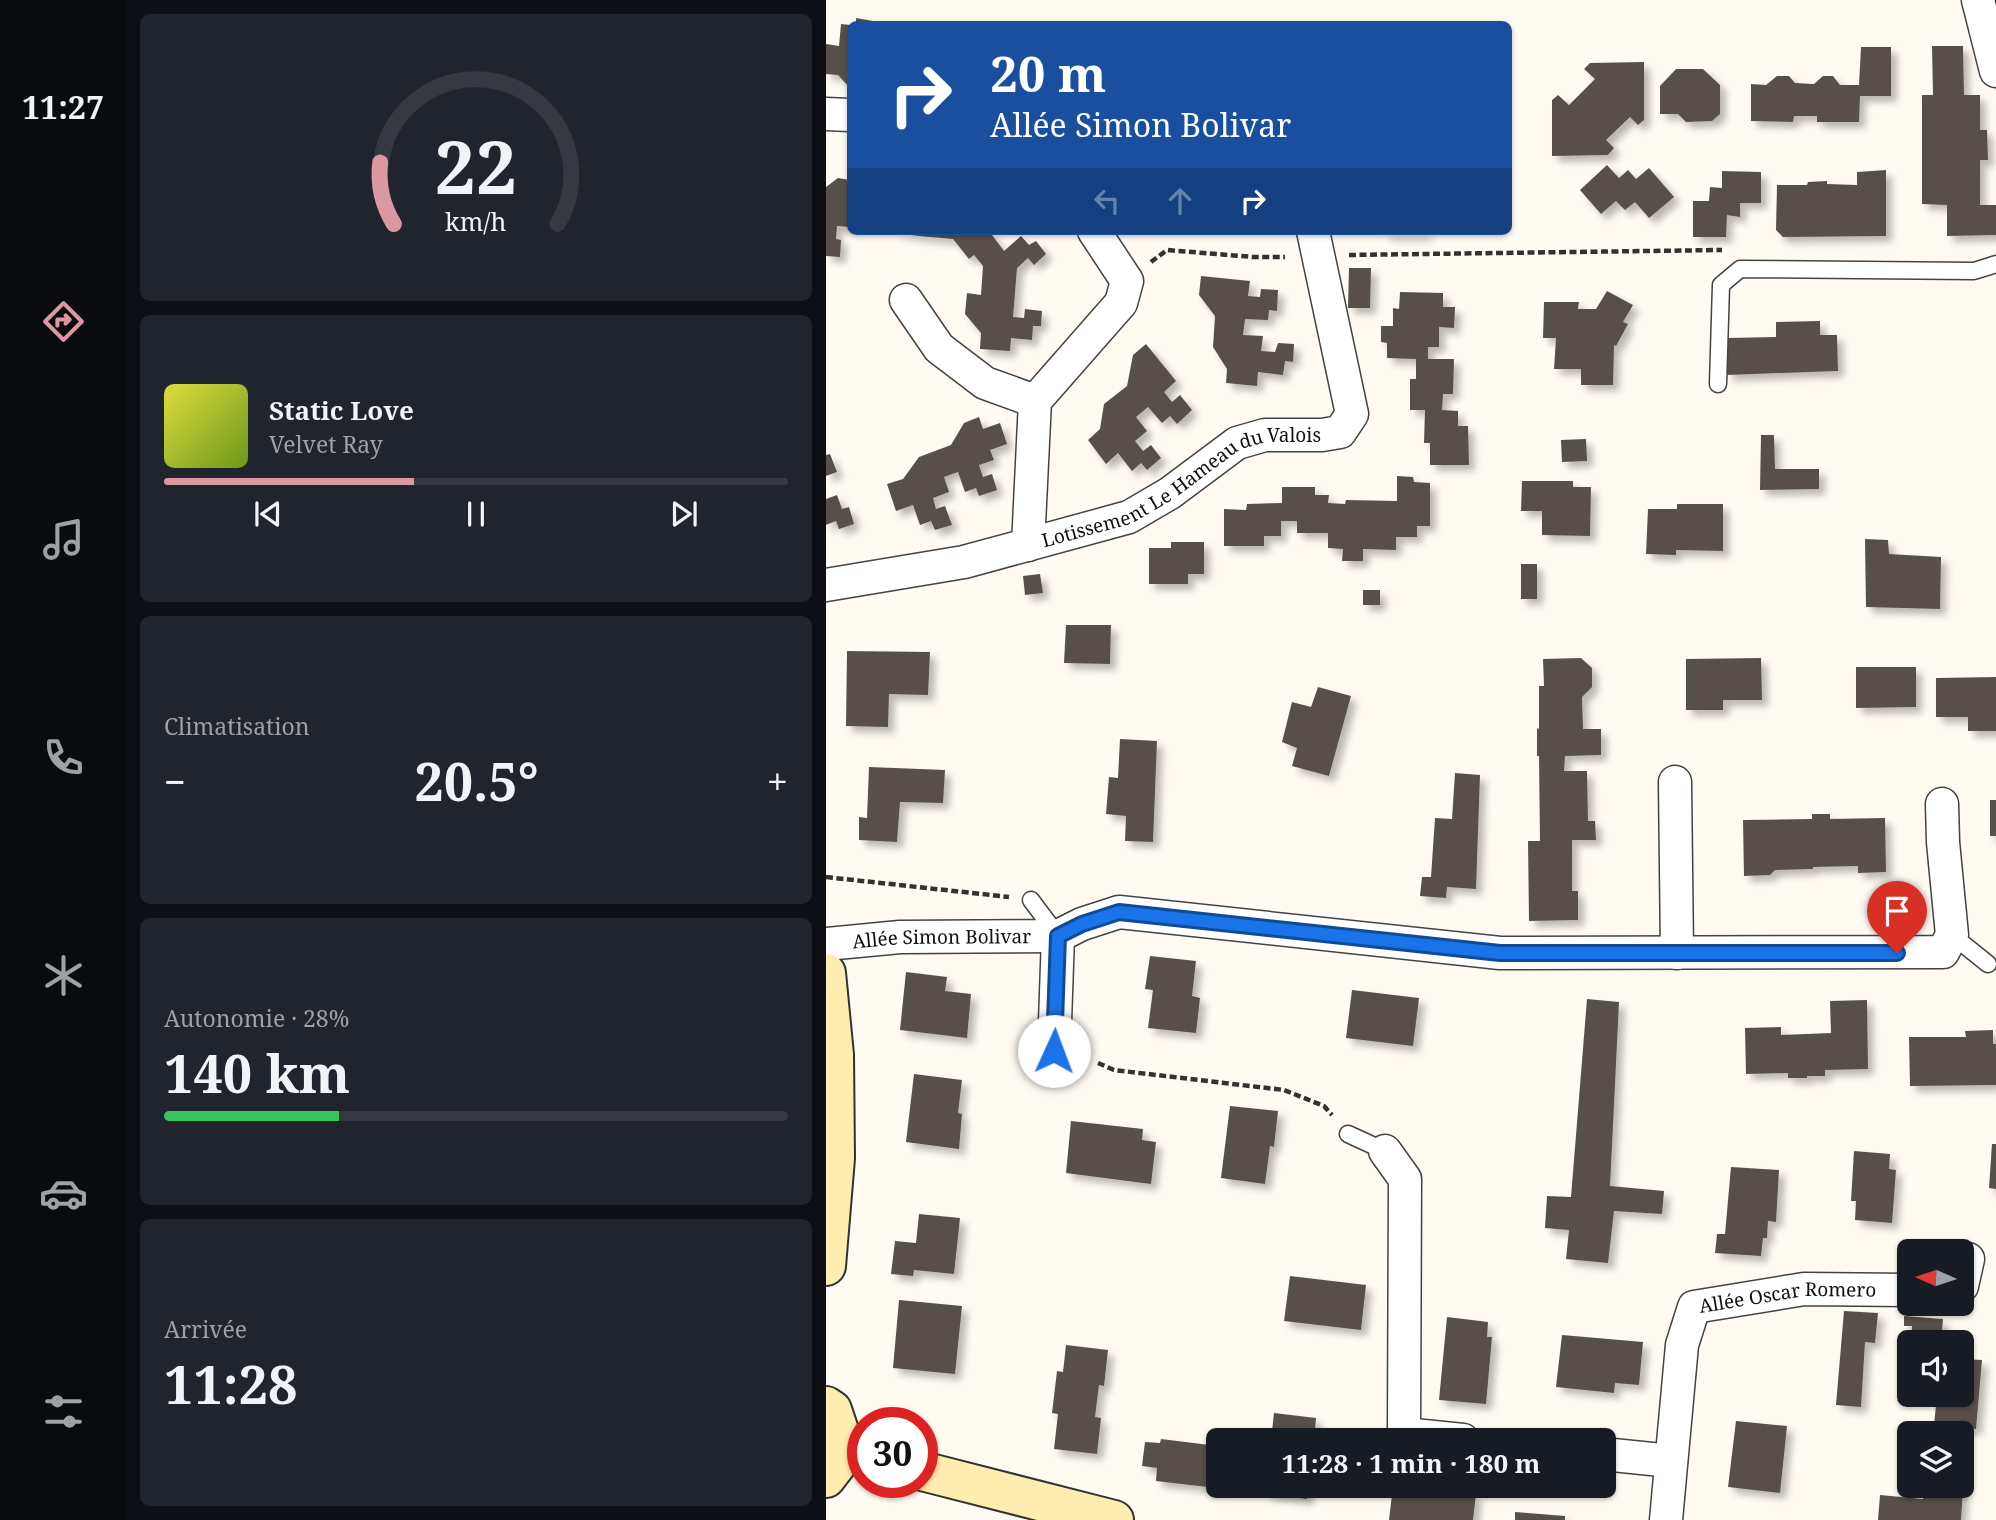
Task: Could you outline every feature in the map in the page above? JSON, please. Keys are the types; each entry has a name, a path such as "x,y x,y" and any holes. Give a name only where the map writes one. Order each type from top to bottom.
{"street":[{"path":"1978,0 1996,71"},
{"path":"826,114 847,115"},
{"path":"906,300 939,348 985,383 1035,401 1121,303 1128,281 1097,235"},
{"name":"Lotissement Le Hameau du Valois","path":"826,585 964,562 1129,517 1170,493 1237,443 1265,435 1322,435 1340,432 1352,414 1315,243"},
{"name":"Lotissement Le Hameau du Valois","path":"1028,545 1035,401"},
{"path":"1675,782 1677,953 1943,953 1952,935 1942,804"},
{"name":"Allée Simon Bolivar","path":"826,944 900,937 1058,936 1082,924 1119,912 1500,953 1677,953"},
{"name":"Allée Simon Bolivar","path":"1058,936 1066,1052"},
{"path":"826,976 834,1055 835,1158 826,1266"},
{"path":"1385,1151 1405,1179 1404,1428"},
{"name":"Allée Oscar Romero","path":"1666,1520 1682,1345 1694,1307 1804,1289 1897,1290"},
{"path":"826,1406 832,1410 847,1459"},
{"path":"1616,1455 1671,1461"},
{"path":"938,1475 1114,1520"}],"lane":[{"path":"1718,384 1721,285 1740,269 1974,271 1996,264"},
{"path":"1031,900 1058,936"},
{"path":"1952,935 1988,964"},
{"path":"1348,1134 1385,1151"}],"path":[{"path":"1128,281 1167,250 1253,257 1315,243 1731,250"},
{"path":"826,877 1031,900"},
{"path":"1066,1052 1114,1070 1284,1090 1324,1106 1348,1134"}],"building":[{"path":"841,24 847,25 847,85 838,75 826,74 826,44 839,46"},
{"path":"1932,46 1963,46 1964,95 1980,95 1980,130 1987,130 1988,160 1980,160 1980,205 1996,205 1996,235 1947,236 1947,205 1922,204 1922,95 1933,95"},
{"path":"1861,47 1891,47 1891,96 1860,96 1859,122 1817,122 1817,116 1794,116 1793,122 1751,121 1751,84 1766,85 1777,76 1789,76 1795,83 1814,84 1823,76 1833,76 1840,85 1859,85"},
{"path":"1644,62 1644,120 1638,125 1630,117 1606,140 1614,148 1608,155 1552,156 1552,100 1558,95 1569,105 1595,79 1584,69 1590,63"},
{"path":"1676,69 1703,69 1720,85 1720,114 1712,121 1686,122 1678,114 1660,114 1660,86"},
{"path":"1607,165 1619,178 1628,170 1636,179 1649,168 1674,197 1649,218 1635,202 1625,210 1616,201 1601,214 1580,190"},
{"path":"1886,170 1886,236 1783,237 1776,230 1777,185 1807,185 1808,182 1827,181 1827,184 1857,185 1857,172"},
{"path":"1722,171 1761,172 1761,203 1740,203 1740,217 1727,215 1726,237 1693,237 1693,201 1709,201 1710,187 1722,188"},
{"path":"838,178 847,180 847,227 837,226 836,239 841,240 840,257 826,256 826,187"},
{"path":"912,235 992,235 1004,251 1021,236 1029,245 1036,241 1046,254 1034,265 1028,258 1017,268 1013,317 1024,318 1025,309 1042,311 1041,326 1033,326 1032,340 1011,338 1010,351 980,349 981,333 965,314 967,293 981,295 983,266 974,255 969,259 953,239"},
{"path":"1349,268 1371,268 1370,308 1348,308"},
{"path":"1201,276 1250,281 1248,296 1260,297 1261,289 1278,290 1277,311 1269,310 1268,320 1245,319 1243,335 1263,336 1261,351 1275,352 1278,343 1294,344 1293,362 1285,361 1283,375 1258,372 1257,386 1226,383 1227,369 1213,347 1215,316 1199,295"},
{"path":"1607,291 1633,305 1623,322 1628,324 1616,346 1614,345 1613,385 1581,385 1581,369 1554,369 1556,338 1543,338 1544,302 1579,302 1578,309 1596,309"},
{"path":"1400,292 1443,293 1443,307 1455,307 1454,328 1439,327 1439,347 1428,347 1428,359 1454,359 1453,394 1443,394 1442,410 1458,411 1458,426 1468,426 1469,465 1430,465 1430,443 1424,443 1425,410 1410,410 1410,379 1416,379 1416,359 1387,358 1387,343 1381,342 1381,326 1393,326 1393,308 1399,309"},
{"path":"1820,321 1820,335 1837,335 1838,371 1727,375 1727,338 1776,337 1776,322"},
{"path":"1146,344 1176,381 1164,392 1172,402 1180,395 1192,410 1177,424 1170,416 1162,423 1148,407 1136,417 1147,431 1135,441 1143,451 1151,445 1161,458 1147,470 1141,463 1132,471 1118,453 1106,464 1088,440 1100,429 1104,404 1127,386 1133,355"},
{"path":"979,417 983,429 1000,423 1007,444 990,450 994,460 979,465 983,477 992,474 997,490 979,496 976,488 965,492 958,472 944,477 949,492 933,498 936,509 945,506 952,525 935,530 931,521 920,525 913,505 896,511 887,484 903,479 919,457 951,445 964,423"},
{"path":"1761,435 1774,435 1775,469 1819,469 1819,489 1760,490"},
{"path":"1586,439 1587,461 1562,462 1561,440"},
{"path":"830,454 837,472 826,476 826,455"},
{"path":"1397,476 1413,477 1414,482 1430,483 1430,526 1417,526 1417,537 1396,537 1396,550 1363,549 1363,561 1342,561 1343,549 1328,548 1328,533 1297,533 1297,521 1281,521 1281,536 1264,536 1264,546 1224,546 1224,509 1246,510 1247,504 1282,503 1282,487 1315,487 1315,495 1329,495 1328,503 1345,504 1346,500 1397,501"},
{"path":"1522,481 1573,481 1573,487 1591,487 1590,536 1542,535 1542,511 1521,511"},
{"path":"837,495 842,509 849,507 854,524 839,529 836,521 826,525 826,499"},
{"path":"1677,504 1723,504 1723,551 1676,550 1676,555 1646,554 1648,509 1677,509"},
{"path":"1865,539 1888,540 1889,554 1941,557 1940,609 1866,607"},
{"path":"1171,542 1204,542 1204,574 1188,574 1188,584 1149,584 1149,548 1171,548"},
{"path":"1521,564 1537,564 1537,599 1521,599"},
{"path":"1040,574 1043,593 1025,595 1023,576"},
{"path":"1363,590 1380,590 1380,605 1363,605"},
{"path":"1066,625 1111,625 1110,664 1064,663"},
{"path":"847,651 930,652 928,695 889,694 888,727 846,726"},
{"path":"1581,658 1592,668 1592,687 1582,697 1583,729 1601,729 1601,755 1565,756 1564,771 1587,771 1588,821 1595,821 1596,840 1572,840 1572,891 1578,891 1578,920 1529,921 1528,841 1540,841 1537,728 1539,729 1539,686 1544,686 1543,659"},
{"path":"1761,658 1762,700 1723,700 1723,710 1686,710 1686,659"},
{"path":"1856,667 1916,667 1916,707 1856,708"},
{"path":"1996,677 1996,731 1968,731 1968,717 1936,717 1936,678"},
{"path":"1318,687 1351,696 1329,776 1292,766 1297,748 1282,742 1292,702 1311,707"},
{"path":"1120,739 1157,741 1153,842 1125,841 1126,816 1106,814 1109,777 1118,778"},
{"path":"869,767 945,770 943,803 900,802 897,842 859,840 859,817 867,818"},
{"path":"1455,773 1480,775 1476,889 1447,887 1446,898 1420,896 1422,877 1431,877 1435,818 1452,819"},
{"path":"1990,800 1996,800 1996,836 1990,836"},
{"path":"1812,814 1830,814 1830,819 1885,818 1886,872 1858,873 1858,866 1813,867 1775,870 1770,875 1744,876 1743,820 1812,819"},
{"path":"1150,956 1196,961 1192,996 1200,998 1196,1033 1148,1028 1153,990 1145,989"},
{"path":"906,972 947,977 945,991 971,994 967,1038 900,1030"},
{"path":"1352,990 1419,998 1413,1046 1346,1038"},
{"path":"1587,999 1619,1002 1610,1186 1664,1191 1662,1214 1614,1211 1608,1263 1566,1259 1569,1230 1545,1228 1547,1196 1571,1197"},
{"path":"1867,1000 1868,1069 1825,1070 1825,1076 1807,1078 1788,1078 1788,1073 1746,1074 1745,1028 1781,1027 1781,1035 1831,1033 1830,1001"},
{"path":"1993,1030 1993,1044 1996,1044 1996,1085 1910,1086 1909,1037 1966,1037 1965,1031"},
{"path":"914,1074 962,1080 958,1113 962,1114 959,1149 906,1142"},
{"path":"1230,1106 1278,1111 1274,1147 1270,1146 1265,1184 1221,1178"},
{"path":"1071,1121 1143,1129 1142,1140 1156,1142 1151,1184 1066,1173"},
{"path":"1992,1144 1996,1144 1996,1189 1989,1188"},
{"path":"1854,1151 1890,1154 1889,1169 1896,1170 1892,1223 1855,1220 1856,1201 1851,1201"},
{"path":"1731,1167 1779,1170 1776,1222 1768,1221 1767,1238 1763,1238 1761,1256 1715,1253 1717,1234 1725,1234"},
{"path":"919,1214 960,1218 954,1274 914,1270 913,1276 891,1274 895,1241 916,1243"},
{"path":"1290,1276 1366,1285 1361,1330 1284,1321"},
{"path":"899,1300 962,1306 955,1374 893,1368"},
{"path":"1844,1311 1878,1313 1875,1343 1865,1342 1861,1407 1836,1405"},
{"path":"1904,1316 1943,1319 1942,1330 1912,1330 1912,1326 1904,1326"},
{"path":"1447,1317 1488,1322 1487,1337 1492,1337 1486,1404 1439,1400"},
{"path":"1562,1335 1643,1342 1639,1385 1615,1383 1614,1393 1556,1387"},
{"path":"1066,1345 1108,1350 1104,1386 1099,1385 1095,1417 1101,1418 1097,1454 1054,1449 1058,1414 1052,1413 1057,1371 1063,1372"},
{"path":"1974,1360 1982,1360 1976,1429 1974,1421 1934,1421 1936,1407 1974,1407"},
{"path":"1274,1413 1316,1418 1315,1428 1272,1428"},
{"path":"1736,1421 1787,1426 1780,1493 1728,1487"},
{"path":"1161,1439 1206,1445 1206,1487 1156,1481 1157,1468 1142,1466 1145,1442 1160,1443"},
{"path":"1880,1495 1923,1499 1962,1498 1961,1520 1878,1520"},
{"path":"1392,1498 1476,1498 1473,1520 1389,1520"},
{"path":"1515,1512 1565,1516 1565,1520 1515,1520"}],"route":[{"path":"1054,1051 1058,936 1082,924 1119,912 1500,953 1897,953"}]}
